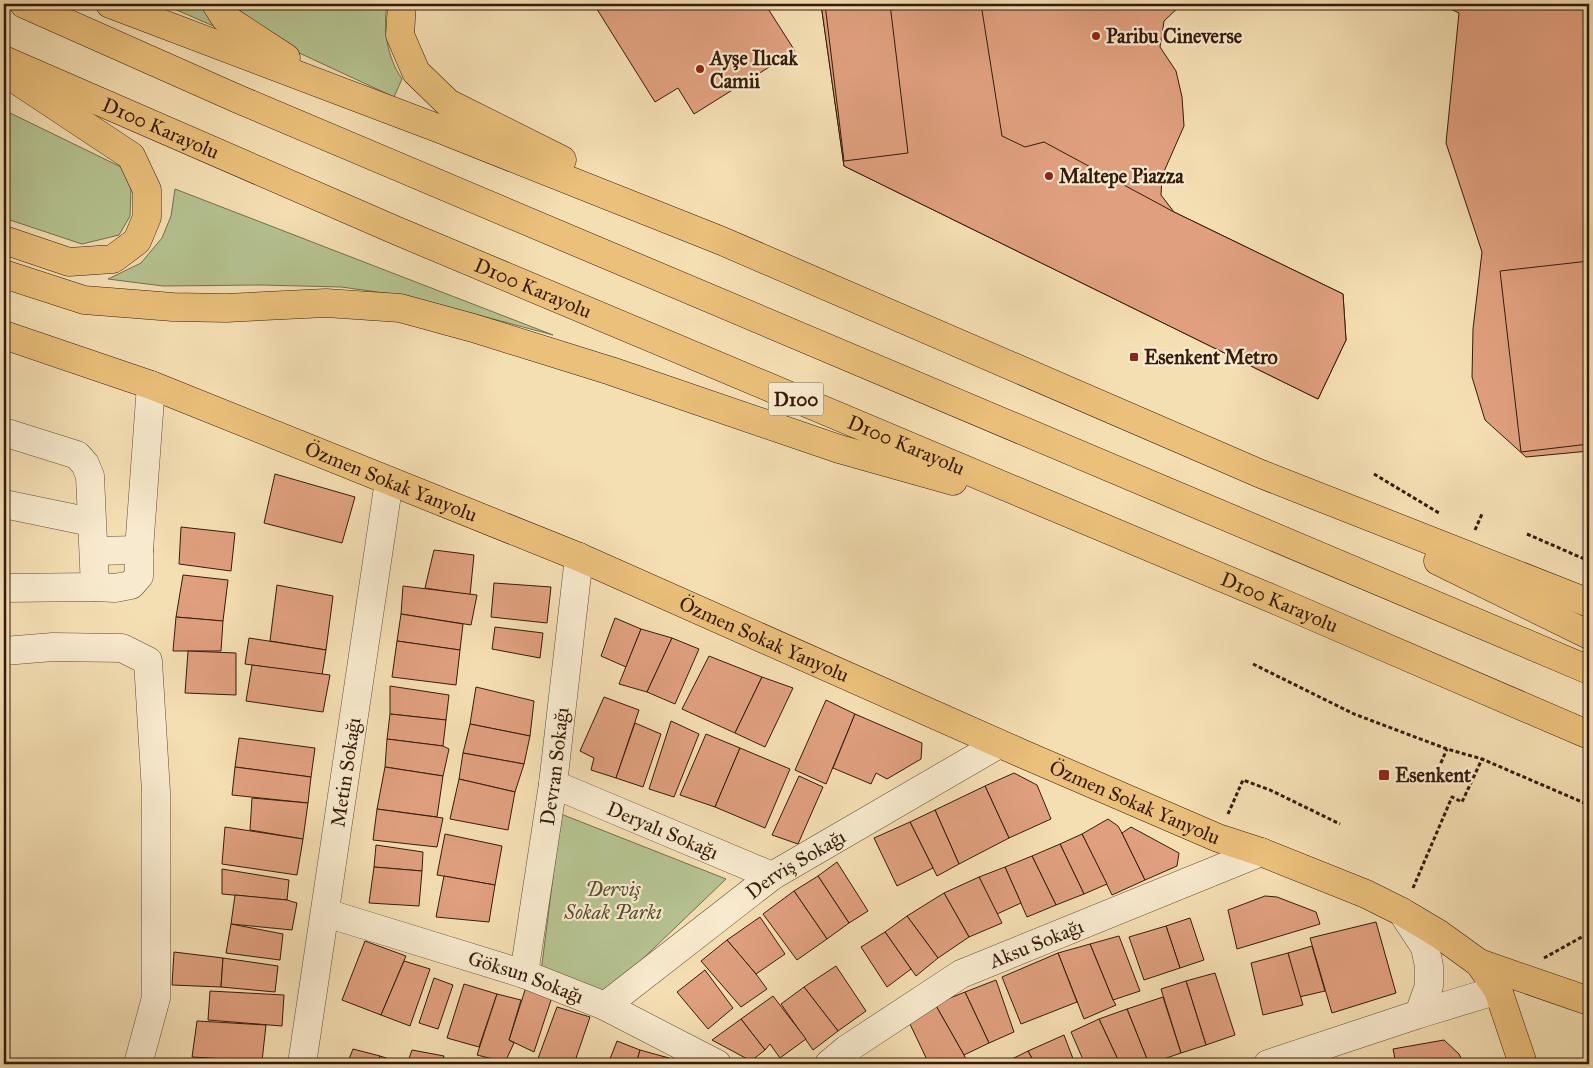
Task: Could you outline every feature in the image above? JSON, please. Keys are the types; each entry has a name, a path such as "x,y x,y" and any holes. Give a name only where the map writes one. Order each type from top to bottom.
{"main road":[{"path":"24,4 238,99 1589,670"},
{"path":"110,4 440,129 722,241 1261,474 1589,603"},
{"path":"216,4 225,18 282,56 440,129"},
{"path":"402,4 400,35 416,72 448,103 722,241"},
{"name":"D100 Karayolu","path":"4,60 395,230 1062,512 1280,602 1589,735"},
{"path":"4,72 131,156 147,190 147,217 137,241 113,259 68,262 4,240"},
{"path":"4,274 84,300 173,307 236,308 326,303 400,308 611,370 839,449 1062,512"},
{"name":"Özmen Sokak Yanyolu","path":"4,335 151,384 579,557 999,744 1218,838 1261,852 1366,894 1402,912 1439,934 1479,963 1498,990 1523,1064"},
{"path":"1261,474 1589,635"},
{"path":"1479,963 1589,1001"}],"street":[{"path":"4,588 115,588 132,585 139,576 139,550 151,384"},
{"path":"4,432 76,455 85,464 90,476 95,587"},
{"name":"Metin Sokağı","path":"302,1064 389,481"},
{"path":"5,506 91,522"},
{"path":"94,551 139,550"},
{"name":"Devran Sokağı","path":"524,974 553,784 579,557"},
{"path":"4,651 53,647 122,648 148,661 156,792 156,998 138,1064"},
{"name":"Derviş Sokağı","path":"605,1006 772,876 999,744"},
{"name":"Deryalı Sokağı","path":"553,784 772,876"},
{"name":"Aksu Sokağı","path":"846,1059 961,974 1261,852"},
{"name":"Göksun Sokağı","path":"326,912 524,974 605,1006 717,1064"},
{"path":"1402,912 1425,947 1429,966 1429,986 1418,1014"},
{"path":"1268,1064 1418,1014 1498,990"}],"path":[{"path":"1473,534 1482,514"},
{"path":"1527,534 1589,561"},
{"path":"1253,664 1354,714 1447,749 1482,759 1589,805"},
{"path":"1433,781 1447,749"},
{"path":"1402,912 1452,797 1462,802 1482,759"},
{"path":"1218,838 1243,780 1270,790 1340,824"},
{"path":"1536,983 1544,957 1589,933"}],"green space":[{"path":"163,4 201,4 225,31"},
{"path":"231,4 387,4 387,43 393,62 402,79 394,97 282,45"},
{"path":"4,110 121,167 131,189 130,216 119,235 82,244 4,218"},
{"path":"175,189 553,335 407,296 341,287 261,285 163,286 108,279 141,263 162,238 171,216"},
{"name":"Derviş Sokak Parkı","path":"561,814 726,879 608,992 541,972"}],"building":[{"name":"Ayşe Ilıcak Camii","path":"599,4 765,4 795,51 694,114 678,88 655,102 595,6"},
{"path":"821,4 1182,4 1164,21 1160,47 1176,71 1182,97 1184,126 1162,176 1161,195 1174,212 1343,294 1346,340 1318,399 844,166"},
{"path":"821,4 981,4 1002,136 1025,147 1044,142 1174,212 1343,294 1346,340 1318,399 844,166"},
{"path":"825,4 890,4 908,153 844,161"},
{"path":"1440,4 1589,4 1589,451 1526,457 1485,420 1472,377 1473,329 1482,252 1446,143 1459,13"},
{"path":"1589,261 1589,444 1521,452 1500,271"},
{"path":"275,474 355,497 342,543 264,523"},
{"path":"181,527 235,533 231,571 179,564"},
{"path":"434,550 474,555 470,595 425,588"},
{"path":"183,575 228,580 223,621 176,617"},
{"path":"494,583 551,587 547,623 491,617"},
{"path":"277,585 333,596 326,650 270,641"},
{"path":"403,586 477,595 471,625 401,614"},
{"path":"401,614 463,624 460,650 397,641"},
{"path":"176,617 223,621 221,651 173,651"},
{"path":"615,618 641,629 626,667 601,656"},
{"path":"495,627 543,633 540,658 492,649"},
{"path":"641,629 672,638 647,692 619,684"},
{"path":"249,638 326,650 322,675 245,664"},
{"path":"672,638 699,649 675,704 647,692"},
{"path":"397,641 460,650 456,685 392,677"},
{"path":"188,651 236,653 236,695 185,693"},
{"path":"709,656 762,677 735,733 682,709"},
{"path":"252,665 330,675 323,712 246,701"},
{"path":"762,677 793,688 765,747 735,733"},
{"path":"390,686 449,695 446,720 390,714"},
{"path":"476,687 534,701 530,736 470,724"},
{"path":"604,697 639,710 616,778 591,770 594,758 580,751"},
{"path":"826,700 855,714 826,784 795,770"},
{"path":"390,714 446,720 443,746 387,739"},
{"path":"855,714 922,743 921,759 887,779 876,773 871,784 833,768"},
{"path":"671,721 699,734 674,797 649,789"},
{"path":"635,723 661,734 643,787 616,778"},
{"path":"470,724 530,736 524,764 463,753"},
{"path":"706,734 740,748 715,807 680,795"},
{"path":"239,738 315,748 311,777 235,767"},
{"path":"387,739 443,746 449,749 443,776 385,767"},
{"path":"740,748 790,769 765,828 715,807"},
{"path":"463,753 524,764 515,792 459,779"},
{"path":"235,767 311,777 308,803 232,795"},
{"path":"385,767 443,776 437,817 377,809"},
{"path":"1014,773 1037,785 1051,819 1009,838 985,786"},
{"path":"799,776 823,787 798,844 772,835"},
{"path":"459,779 515,792 508,830 450,819"},
{"path":"985,786 1009,838 959,864 935,810"},
{"path":"252,798 308,803 303,839 250,830"},
{"path":"377,809 443,818 437,847 373,840"},
{"path":"935,810 959,864 937,876 910,822"},
{"path":"1108,819 1118,826 1145,880 1112,895 1082,834"},
{"path":"910,822 933,868 897,886 874,838"},
{"path":"225,827 303,839 297,875 222,864"},
{"path":"1131,827 1179,853 1177,866 1145,880 1122,833"},
{"path":"445,834 502,846 495,885 437,875"},
{"path":"1082,834 1107,884 1084,894 1060,844"},
{"path":"1060,844 1084,894 1056,905 1032,856"},
{"path":"376,845 423,852 422,871 374,867"},
{"path":"1032,856 1056,905 1027,917 1005,867"},
{"path":"837,862 868,911 849,923 818,876"},
{"path":"374,867 422,871 419,906 369,903"},
{"path":"1005,867 1021,903 997,914 979,877"},
{"path":"222,869 289,880 287,900 222,894"},
{"path":"444,876 495,885 489,922 436,917"},
{"path":"818,876 849,923 827,939 794,891"},
{"path":"979,877 1002,923 969,937 944,893"},
{"path":"794,891 827,939 797,960 763,914"},
{"path":"944,893 969,937 938,958 907,916"},
{"path":"235,895 287,900 297,903 292,930 231,924"},
{"path":"1265,896 1277,897 1316,912 1320,924 1237,949 1228,910"},
{"path":"907,916 938,958 916,976 885,932"},
{"path":"760,917 785,954 756,974 727,940"},
{"path":"1190,918 1204,960 1180,968 1166,926"},
{"path":"1376,922 1396,993 1332,1013 1310,938"},
{"path":"231,924 283,934 280,960 226,953"},
{"path":"1166,926 1180,968 1144,980 1129,937"},
{"path":"885,932 911,969 887,987 861,947"},
{"path":"1119,936 1140,991 1113,1000 1090,944"},
{"path":"727,940 767,989 741,1007 701,961"},
{"path":"365,941 406,956 381,1015 342,1000"},
{"path":"1090,944 1116,1005 1084,1019 1058,953"},
{"path":"1312,946 1325,991 1299,997 1288,953"},
{"path":"174,952 223,958 221,987 172,985"},
{"path":"1058,953 1077,1002 1021,1024 1002,977"},
{"path":"1288,953 1303,1005 1263,1015 1251,963"},
{"path":"223,958 278,966 275,992 221,987"},
{"path":"404,961 430,969 410,1026 381,1015"},
{"path":"836,966 866,1011 838,1031 804,987"},
{"path":"705,970 733,1008 708,1029 677,992"},
{"path":"1215,973 1235,1035 1206,1045 1186,981"},
{"path":"434,978 453,985 438,1029 419,1023"},
{"path":"996,980 1014,1032 989,1043 965,992"},
{"path":"1186,981 1206,1045 1181,1053 1161,989"},
{"path":"464,984 497,994 479,1047 447,1038"},
{"path":"526,987 552,997 534,1052 509,1040"},
{"path":"804,987 838,1031 813,1050 781,1004"},
{"path":"210,991 284,995 282,1026 208,1020"},
{"path":"965,992 989,1043 964,1055 935,1004"},
{"path":"497,994 521,1000 509,1040 514,1043 505,1062 477,1055"},
{"path":"773,996 806,1039 780,1058 770,1044 765,1050 741,1019"},
{"path":"1163,997 1181,1053 1149,1064 1127,1009"},
{"path":"935,1004 968,1063 929,1064 909,1022"},
{"path":"557,1007 590,1017 574,1064 536,1064"},
{"path":"1127,1009 1149,1064 1120,1064 1099,1019"},
{"path":"741,1019 765,1050 751,1061 712,1040"},
{"path":"1099,1019 1120,1064 1085,1064 1071,1032"},
{"path":"197,1021 266,1025 262,1061 192,1057"},
{"path":"1064,1035 1075,1064 1035,1064 1028,1051"},
{"path":"1444,1040 1459,1054 1464,1064 1396,1064 1393,1049"},
{"path":"617,1041 640,1050 636,1064 608,1064"},
{"path":"353,1049 380,1056 378,1064 347,1064"},
{"path":"412,1050 444,1056 441,1064 407,1064"},
{"path":"640,1050 669,1058 667,1064 636,1064"},
{"path":"1028,1051 1035,1064 1004,1063"},
{"path":"380,1056 404,1064 378,1064"}],"place":[{"name":"Paribu Cineverse","path":"1096,36"},
{"name":"Ayşe Ilıcak Camii","path":"700,69"},
{"name":"Maltepe Piazza","path":"1049,176"},
{"name":"Esenkent Metro","path":"1134,357"},
{"name":"Esenkent","path":"1384,775"}]}
